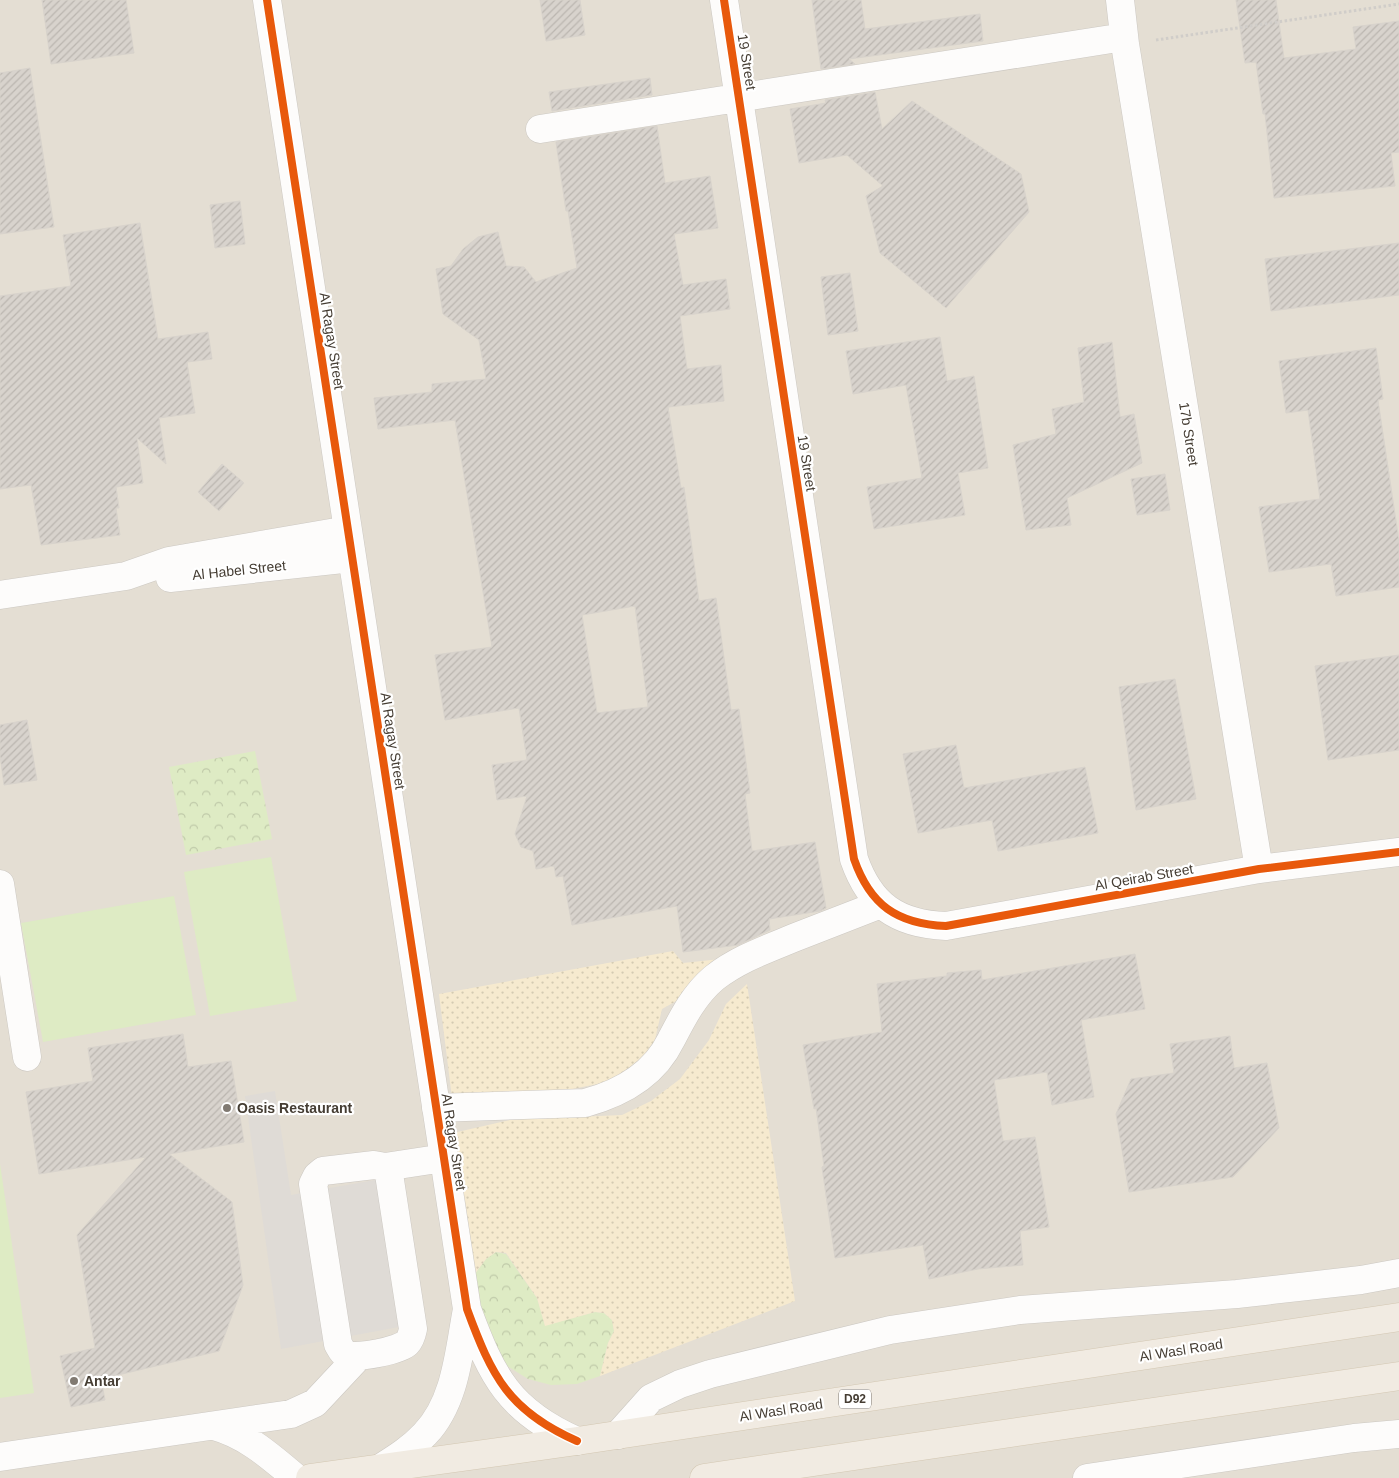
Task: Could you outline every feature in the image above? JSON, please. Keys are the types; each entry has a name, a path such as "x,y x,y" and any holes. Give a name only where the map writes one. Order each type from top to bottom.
{"main road":[{"name":"Al Wasl Road","path":"310,1478 618,1435 1399,1316"},
{"path":"704,1478 1399,1376"}],"street":[{"name":"Al Ragay Street","path":"267,0 468,1309 481,1348 504,1388 519,1405 537,1420 577,1441"},
{"name":"19 Street","path":"724,0 854,859 860,876 869,891 888,909"},
{"name":"17b Street","path":"1120,0 1125,41 1260,869"},
{"path":"540,129 740,97 1125,41"},
{"name":"Al Habel Street","path":"0,595 126,576 170,562 348,530"},
{"name":"Al Habel Street","path":"126,576 172,578 352,558"},
{"name":"Al Qeirab Street","path":"888,909 911,921 946,926 1260,869 1399,852"},
{"path":"0,884 27,1057"},
{"path":"436,1108 585,1103 620,1091 644,1076 659,1060 671,1042 679,1022 695,998 714,979 736,963 761,951 888,909"},
{"path":"385,1167 390,1180 413,1329 411,1337 406,1344 399,1348 358,1357 349,1356 342,1352 338,1344 314,1184 318,1176 328,1170 374,1166 385,1167 444,1158"},
{"path":"618,1435 651,1398 680,1384 710,1374 890,1330 1020,1310 1237,1294 1361,1280 1399,1273"},
{"name":"Al Ragay Street","path":"382,1467 406,1452 426,1433 442,1410 453,1385 468,1309"},
{"path":"0,1457 291,1414 315,1403 358,1357"},
{"path":"213,1426 228,1430 256,1444 296,1478"},
{"path":"1086,1478 1354,1438 1399,1434"}],"path":[{"path":"1125,41 1399,4"}],"shaded area":[{"path":"0,0 1399,0 1399,1478 0,1478"},
{"path":"275,1091 291,1195 386,1178 404,1326 281,1349 245,1096"}],"green space":[{"path":"255,751 272,839 186,855 169,767"},
{"path":"271,857 297,1001 210,1016 184,872"},
{"path":"174,896 196,1015 43,1042 21,923"},
{"path":"0,1164 34,1393 0,1398"},
{"path":"496,1252 506,1254 537,1298 545,1325 595,1312 604,1313 612,1320 614,1331 608,1343 600,1376 577,1384 551,1385 528,1379 507,1366 492,1348 471,1279 486,1259"}],"sand":[{"path":"673,951 683,963 730,958 689,994 662,1009 654,1044 628,1078 567,1090 452,1098 439,994"},
{"path":"747,984 795,1301 600,1376 608,1343 614,1331 612,1320 604,1313 595,1312 545,1326 537,1298 506,1253 496,1252 486,1259 471,1279 453,1133 510,1120 622,1115 651,1101 680,1079 709,1040 726,1004"}],"building":[{"path":"42,0 126,0 134,53 51,64"},
{"path":"540,0 580,0 585,35 546,41"},
{"path":"812,0 861,0 865,29 980,14 983,41 849,59 855,64 821,69"},
{"path":"1236,0 1276,0 1284,58 1356,49 1353,27 1399,21 1399,152 1391,153 1395,186 1274,198 1265,114 1263,114 1256,62 1245,63"},
{"path":"30,68 54,227 0,234 0,73"},
{"path":"650,78 652,95 552,111 549,92"},
{"path":"875,92 882,129 912,101 1021,174 1029,212 946,308 880,253 866,196 883,186 847,155 799,163 790,109 826,103 825,100"},
{"path":"657,126 665,183 710,176 718,228 674,234 683,285 726,279 730,309 680,316 687,369 721,365 724,401 668,407 681,488 684,487 699,601 716,598 731,710 739,709 750,793 745,794 752,851 815,842 826,908 820,911 769,919 770,930 738,945 683,952 677,906 572,925 563,876 556,877 554,866 536,869 533,851 521,847 515,834 527,796 497,800 492,765 527,760 519,708 445,720 435,655 492,647 455,420 378,429 374,398 432,392 432,384 486,379 479,340 443,314 436,269 451,266 463,249 478,237 498,232 506,266 524,267 536,282 577,268 556,142","holes":["635,606 648,707 597,713 582,615"]},
{"path":"240,201 245,244 215,248 210,205"},
{"path":"140,223 158,339 208,332 212,359 187,362 195,413 159,418 166,464 137,438 143,483 116,487 119,508 116,508 120,535 41,545 31,485 0,489 0,296 71,286 63,235"},
{"path":"1399,243 1399,295 1271,311 1265,259"},
{"path":"850,273 858,331 828,335 821,277"},
{"path":"940,337 947,381 974,376 988,468 958,473 965,515 874,529 867,487 922,478 906,385 853,394 846,351"},
{"path":"1112,342 1120,417 1134,414 1142,463 1067,498 1071,525 1026,530 1013,445 1056,434 1052,409 1084,402 1078,348"},
{"path":"1376,348 1383,399 1378,400 1399,541 1399,587 1336,596 1331,564 1269,572 1259,507 1320,499 1308,410 1286,413 1279,361"},
{"path":"222,464 244,483 219,511 198,492"},
{"path":"1165,474 1170,510 1137,515 1131,479"},
{"path":"1399,655 1399,750 1328,760 1315,666"},
{"path":"1175,679 1196,799 1136,810 1119,687"},
{"path":"27,720 37,780 4,785 0,756 0,725"},
{"path":"956,745 964,788 1085,767 1098,833 998,851 992,820 918,833 903,754"},
{"path":"1135,954 1145,1009 1081,1020 1094,1097 1052,1105 1047,1072 994,1080 1003,1141 1035,1137 1049,1227 1020,1231 1023,1265 978,1269 929,1279 923,1245 835,1258 816,1108 814,1109 803,1045 882,1032 877,984 947,976 947,973 981,970 982,980"},
{"path":"183,1034 188,1067 231,1061 244,1142 169,1154 232,1202 243,1285 219,1351 101,1379 105,1400 71,1407 60,1356 95,1348 77,1235 146,1157 39,1174 26,1092 93,1081 88,1048"},
{"path":"1230,1036 1234,1068 1267,1063 1279,1128 1233,1177 1129,1192 1116,1114 1131,1079 1174,1073 1170,1044"}],"cycle path":[{"path":"267,0 467,1309 485,1354 506,1389 519,1404 535,1417 554,1430 577,1441"},
{"path":"724,0 854,859 868,889 877,900 900,916 913,921 946,926 1259,869 1399,852"}],"place":[{"name":"Oasis Restaurant","path":"227,1108"},
{"name":"Antar","path":"74,1381"}]}
